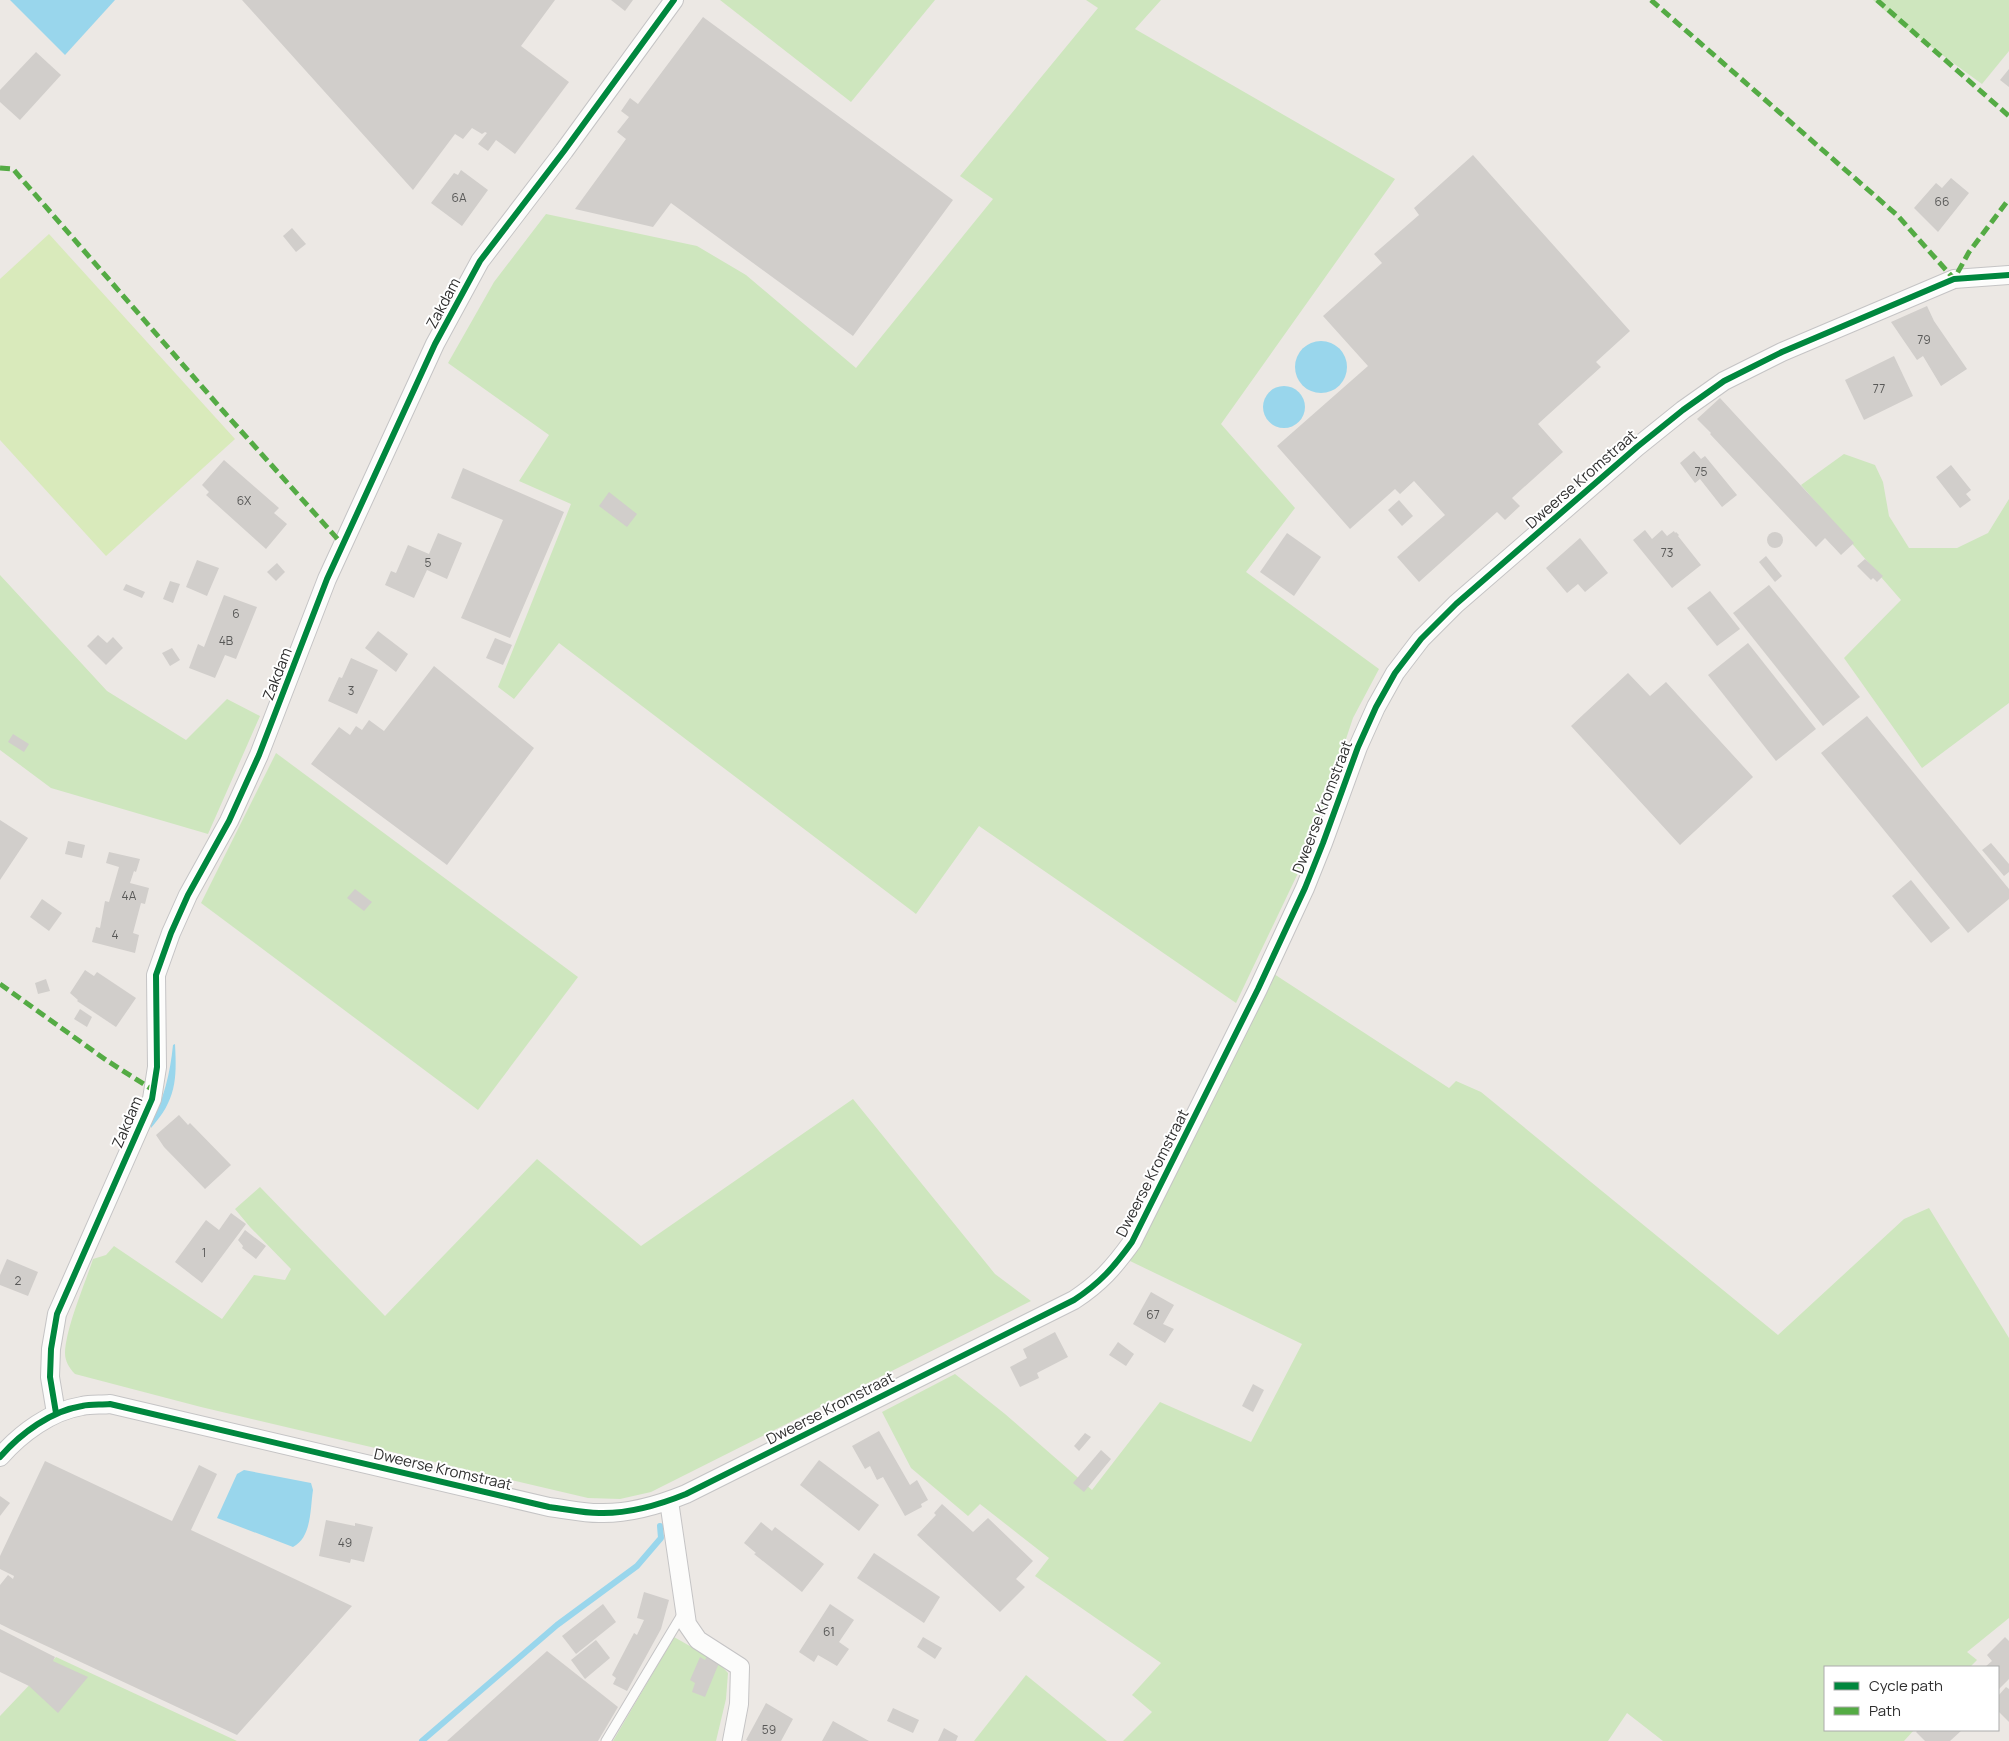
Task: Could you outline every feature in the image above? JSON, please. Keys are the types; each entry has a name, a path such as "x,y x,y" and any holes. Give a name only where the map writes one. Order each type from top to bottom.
{"street":[{"name":"Zakdam","path":"56,1414 50,1377 51,1349 57,1314 152,1099 157,1067 156,975 171,933 188,895 229,821 260,755 327,579 436,344 480,261 674,0"},
{"name":"Dweerse Kromstraat","path":"0,1457 30,1429 56,1414 82,1406 110,1404 549,1507 600,1513 626,1511 656,1506 686,1494 1074,1300 1095,1286 1115,1266 1132,1242 1262,981 1305,888 1358,747 1376,707 1395,673 1421,640 1456,604 1637,447 1683,410 1724,381 1782,352 1954,279 2009,275"},
{"path":"669,1501 687,1624 698,1640 740,1667 739,1704 732,1741"}],"lane":[{"path":"606,1741 685,1610"}],"green space":[{"path":"720,0 935,0 851,102"},
{"path":"1086,0 1161,0 1135,29 1395,179 1221,424 1295,508 1246,572 1379,669 1353,718 1309,850 1236,1003 979,826 916,914 559,643 514,699 498,687 571,504 519,481 549,435 448,363 494,282 546,214 697,246 746,275 856,368 993,199 960,176 1098,8"},
{"path":"1873,0 2009,0 2009,51 1982,84 1901,25"},
{"path":"49,234 235,439 106,556 0,440 0,279"},
{"path":"1844,454 1875,465 1883,482 1889,516 1909,548 1957,548 1988,533 2009,499 2009,703 1922,768 1844,658 1901,600 1801,485"},
{"path":"0,575 107,691 186,740 227,699 260,716 208,834 51,788 0,750"},
{"path":"276,753 578,977 478,1110 201,903"},
{"path":"1274,974 1449,1088 1456,1081 1481,1092 1778,1335 1904,1219 1929,1208 2009,1338 2009,1618 1967,1652 1977,1660 1971,1666 1824,1666 1824,1731 1913,1731 1904,1741 1663,1741 1627,1713 1608,1741 1123,1741 1152,1712 1132,1695 1161,1663 1035,1576 1049,1558 980,1504 968,1516 911,1468 882,1412 955,1374 1005,1414 1092,1490 1160,1402 1251,1442 1302,1344 1130,1261"},
{"path":"853,1099 995,1274 1031,1301 651,1492 620,1499 588,1498 201,1407 75,1374 67,1362 65,1353 69,1331 93,1259 106,1255 114,1246 222,1319 254,1275 285,1280 291,1269 235,1209 260,1187 385,1316 537,1159 641,1246"},
{"path":"674,1637 718,1662 728,1673 726,1699 716,1741 613,1741"},
{"path":"56,1657 237,1741 0,1741 0,1716"},
{"path":"1026,1675 1107,1741 974,1741"}],"water":[{"path":"10,0 115,0 65,55"},
{"path":"1316,341 1326,341 1340,348 1347,362 1347,372 1340,386 1326,393 1316,393 1306,389 1299,382 1295,372 1295,362 1299,352 1306,345"},
{"path":"1288,386 1296,389 1302,395 1305,407 1302,419 1296,425 1280,428 1272,425 1266,419 1263,403 1266,395 1272,389"},
{"path":"175,1044 176,1068 173,1089 166,1108 151,1128 166,1086 173,1045"},
{"path":"244,1470 311,1483 313,1490 307,1530 304,1537 293,1547 217,1518 237,1474"}],"building":[{"path":"242,0 555,0 521,46 569,82 515,154 496,140 488,151 478,144 487,133 485,132 482,134 472,128 463,139 455,134 413,190"},
{"path":"611,0 633,0 625,11"},
{"path":"703,17 953,200 853,336 671,203 653,227 575,209 626,139 617,132 629,117 621,111 630,98 638,104"},
{"path":"36,52 61,75 20,120 0,102 0,90"},
{"path":"2009,69 2009,87 2000,80"},
{"path":"1473,155 1630,331 1596,362 1601,367 1538,424 1563,452 1512,498 1520,506 1505,520 1497,512 1419,582 1397,557 1445,515 1414,481 1400,494 1395,489 1350,529 1277,446 1368,366 1323,316 1382,263 1374,254 1419,215 1414,208"},
{"path":"461,170 488,190 462,226 431,203 454,173 458,175"},
{"path":"1951,178 1969,193 1938,232 1914,208 1936,183 1942,188"},
{"path":"292,228 306,244 296,252 283,236"},
{"path":"1927,306 1934,321 1967,369 1941,386 1923,356 1917,360 1891,322"},
{"path":"1894,356 1913,396 1864,420 1845,380"},
{"path":"1720,398 1854,543 1841,555 1825,538 1816,547 1697,419"},
{"path":"1694,451 1701,459 1705,456 1737,495 1722,507 1700,479 1695,483 1680,463"},
{"path":"224,460 279,508 274,513 287,524 266,549 206,495 209,492 202,485"},
{"path":"1951,465 1971,490 1966,494 1971,500 1960,508 1936,477"},
{"path":"463,468 564,512 510,638 461,618 503,520 451,498"},
{"path":"609,492 637,514 627,527 599,506"},
{"path":"1399,500 1413,516 1402,526 1388,510"},
{"path":"1645,530 1652,539 1662,530 1667,536 1674,531 1676,532 1701,565 1672,588 1633,540"},
{"path":"1775,532 1783,540 1775,548 1767,540"},
{"path":"438,533 462,543 447,579 427,570 414,598 385,585 391,571 396,573 408,545 429,554"},
{"path":"1287,533 1321,557 1294,596 1260,572"},
{"path":"1580,538 1608,573 1585,592 1578,584 1567,593 1546,568"},
{"path":"1766,556 1782,576 1775,582 1759,562"},
{"path":"1865,559 1883,576 1877,582 1873,578 1871,580 1857,566"},
{"path":"197,560 219,568 207,596 186,587"},
{"path":"277,563 285,572 276,581 267,572"},
{"path":"170,581 180,584 173,603 163,599"},
{"path":"126,584 145,592 142,598 123,590"},
{"path":"1769,585 1860,697 1823,726 1733,613"},
{"path":"1710,591 1740,629 1717,646 1687,608"},
{"path":"224,595 257,607 236,659 225,655 215,678 189,668 198,644 204,647"},
{"path":"378,631 408,654 396,672 365,648"},
{"path":"98,635 107,643 113,637 123,648 106,665 87,646"},
{"path":"495,638 512,645 503,665 486,658"},
{"path":"1748,643 1816,729 1776,761 1708,675"},
{"path":"172,648 180,660 170,666 162,653"},
{"path":"351,658 378,670 357,714 328,701 339,677 342,678"},
{"path":"434,666 534,748 447,865 311,764 339,727 350,735 356,726 362,730 369,720 384,731"},
{"path":"1628,673 1650,696 1666,682 1753,777 1680,845 1571,726"},
{"path":"1867,716 2009,889 2009,899 1968,933 1821,753"},
{"path":"13,734 29,744 24,752 8,742"},
{"path":"0,820 28,838 0,880"},
{"path":"68,841 85,845 82,858 65,854"},
{"path":"1991,843 2009,864 2009,872 2004,876 1982,850"},
{"path":"109,852 140,859 130,883 149,888 145,904 141,903 133,933 139,935 135,953 92,942 96,927 100,928 105,901 109,902 119,867 106,863"},
{"path":"1911,880 1950,928 1931,943 1892,896"},
{"path":"355,889 372,902 364,911 347,898"},
{"path":"42,899 62,913 49,931 30,917"},
{"path":"85,970 94,976 97,972 136,998 116,1027 77,1001 70,993"},
{"path":"46,979 50,991 38,994 35,983"},
{"path":"80,1009 92,1017 87,1027 74,1019"},
{"path":"179,1115 188,1125 190,1123 231,1165 205,1189 164,1147 156,1135"},
{"path":"231,1213 246,1224 202,1283 175,1262 206,1220 219,1230"},
{"path":"245,1230 266,1246 256,1259 242,1248 243,1246 238,1240"},
{"path":"7,1259 38,1272 28,1296 0,1285 0,1275"},
{"path":"1151,1292 1174,1305 1163,1324 1174,1329 1165,1343 1133,1324"},
{"path":"1055,1332 1068,1357 1037,1373 1039,1378 1020,1387 1010,1367 1027,1358 1023,1349"},
{"path":"1118,1342 1134,1354 1126,1366 1109,1355"},
{"path":"1253,1384 1264,1390 1253,1412 1242,1406"},
{"path":"879,1431 910,1485 917,1480 928,1500 921,1504 922,1507 905,1516 883,1477 877,1480 870,1466 865,1469 852,1446"},
{"path":"1085,1433 1091,1437 1079,1451 1074,1446"},
{"path":"1101,1450 1111,1459 1084,1492 1073,1483"},
{"path":"819,1460 879,1505 859,1531 800,1485"},
{"path":"45,1461 172,1521 199,1465 217,1474 191,1530 352,1606 237,1735 10,1629 0,1624 0,1585 8,1575 13,1579 14,1576 0,1569 0,1556"},
{"path":"0,1496 10,1503 0,1516"},
{"path":"942,1504 973,1532 988,1518 1033,1561 1016,1579 1025,1587 1000,1612 917,1535 936,1515 934,1513"},
{"path":"326,1520 355,1526 355,1523 373,1527 364,1562 351,1559 350,1563 319,1556"},
{"path":"761,1522 772,1531 775,1527 824,1564 802,1592 754,1554 756,1553 744,1543"},
{"path":"874,1553 940,1597 924,1623 857,1578"},
{"path":"644,1592 669,1600 661,1629 627,1691 613,1684 616,1678 612,1675 634,1633 637,1635 644,1620 637,1618"},
{"path":"603,1604 616,1622 576,1654 562,1636"},
{"path":"830,1604 854,1620 839,1642 849,1649 837,1666 818,1655 814,1662 799,1652"},
{"path":"0,1629 55,1657 53,1661 88,1677 58,1713 29,1686 0,1672"},
{"path":"923,1637 942,1648 935,1659 917,1647"},
{"path":"2005,1637 2009,1641 2009,1679 1999,1689 1999,1666 1986,1666 1992,1661 1987,1655"},
{"path":"596,1640 610,1658 585,1679 571,1660"},
{"path":"547,1651 618,1707 598,1741 447,1741"},
{"path":"708,1654 719,1663 705,1697 692,1692 695,1683 690,1680 700,1657 705,1660"},
{"path":"2006,1687 2009,1689 2009,1722 1999,1712 1999,1695"},
{"path":"766,1703 793,1719 781,1741 746,1740"},
{"path":"893,1708 919,1720 913,1733 887,1721"},
{"path":"833,1721 869,1741 822,1741"},
{"path":"944,1728 958,1736 956,1741 938,1741"},
{"path":"1961,1731 1950,1741 1925,1741 1916,1732"}],"waterway":[{"path":"422,1741 557,1625 637,1566 661,1538 660,1526"}],"marked path":[{"path":"1651,0 1898,216 1954,279 1969,252 2009,199"},
{"path":"1877,0 2009,116"},
{"path":"0,168 13,169 224,412 343,545"},
{"path":"0,984 106,1060 153,1090"}],"cycle path":[{"path":"56,1413 50,1377 51,1349 57,1314 152,1099 157,1067 156,975 171,933 188,895 229,821 259,755 327,579 435,344 480,261 564,151 674,0"},
{"path":"0,1457 17,1440 48,1418 82,1406 110,1404 549,1507 593,1513 622,1512 655,1505 686,1494 1074,1300 1106,1274 1132,1242 1258,989 1305,888 1358,747 1376,707 1395,673 1421,639 1456,604 1637,447 1683,410 1724,381 1782,352 1954,279 2009,275"}]}
